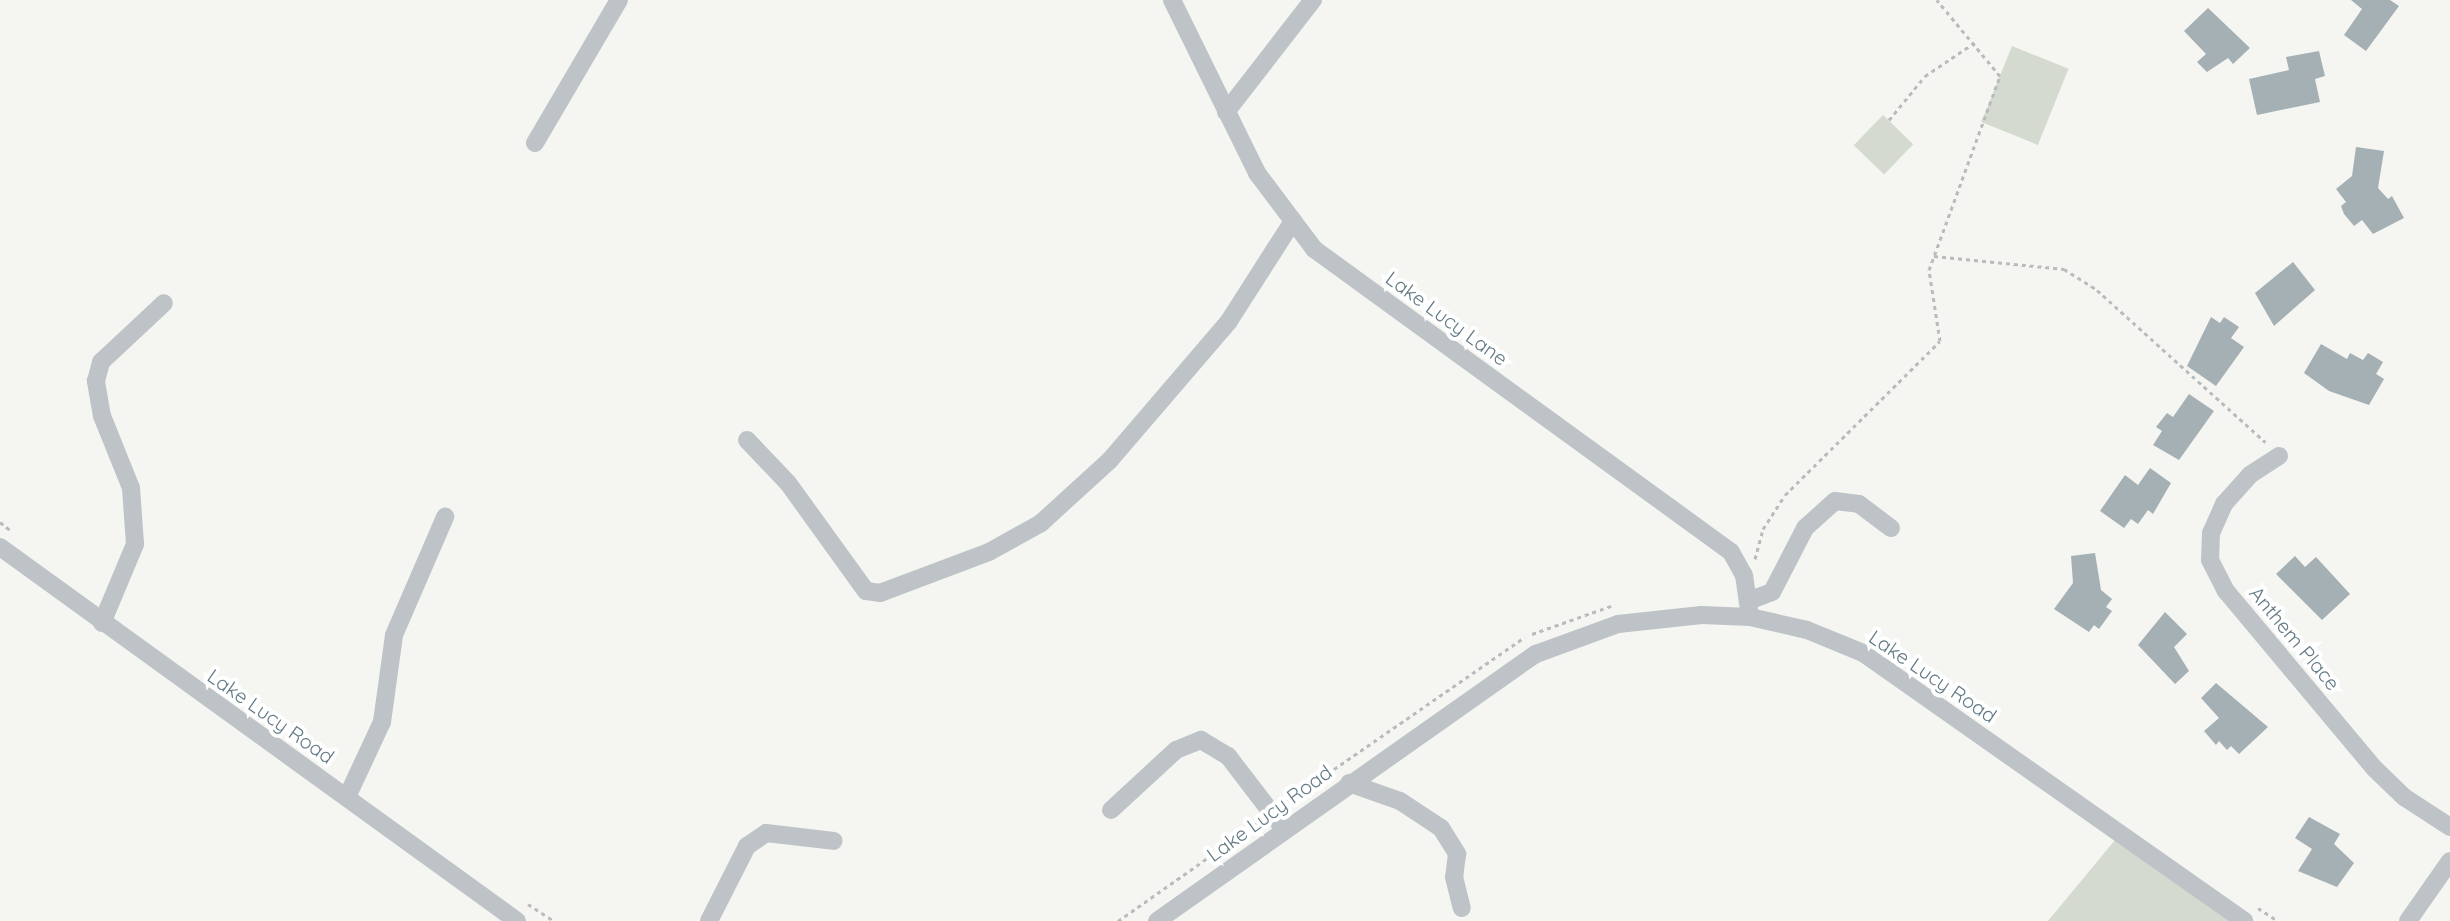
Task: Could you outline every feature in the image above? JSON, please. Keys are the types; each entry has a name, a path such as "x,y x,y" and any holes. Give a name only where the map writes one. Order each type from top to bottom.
{"street":[{"path":"535,143 619,0"},
{"name":"Lake Lucy Lane","path":"1172,0 1257,173 1314,249 1731,552 1744,575 1750,609"},
{"path":"1226,112 1313,0"},
{"path":"747,440 788,483 866,591 880,593 989,552 1041,523 1110,460 1229,321 1293,221"},
{"path":"102,623 135,544 131,488 102,416 96,381 101,362 164,303"},
{"name":"Anthem Place","path":"2279,456 2250,475 2224,504 2211,533 2210,560 2226,591 2380,775 2450,827"},
{"path":"1750,609 1772,592 1805,528 1835,501 1859,504 1891,528"},
{"path":"347,797 382,722 394,635 445,517"},
{"name":"Lake Lucy Road","path":"0,547 517,921"},
{"name":"Lake Lucy Road","path":"1157,921 1503,674 1572,637 1658,618 1750,609 1863,653 2249,913"},
{"path":"1111,810 1176,750 1201,740 1228,756 1284,829"},
{"path":"1349,783 1400,801 1441,828 1453,841 1454,877 1462,908"},
{"path":"709,921 747,846 766,833 834,841"},
{"path":"2408,921 2450,861"}],"path":[{"path":"1744,575 1755,560 1763,529 1785,495 1940,341 1929,270 2000,76 1977,41 1937,0"},
{"path":"1889,120 1925,76 1977,41"},
{"path":"1934,256 2064,269 2097,290 2255,431"},
{"path":"1118,921 1519,640 1561,620 1619,605"},
{"path":"1899,654 1993,720"},
{"path":"2249,913 2278,921"}],"shaded area":[{"path":"2012,46 2069,69 2038,145 1981,122"},
{"path":"1883,115 1913,144 1884,174 1854,145"},
{"path":"2120,834 2244,921 2048,921"}],"building":[{"path":"2351,0 2390,0 2399,6 2366,51 2344,35 2362,9"},
{"path":"2208,8 2250,48 2233,64 2228,58 2207,72 2197,62 2206,54 2184,31"},
{"path":"2319,51 2325,76 2315,79 2320,102 2257,115 2249,79 2289,70 2286,57"},
{"path":"2356,147 2384,151 2378,188 2388,199 2392,196 2404,218 2373,234 2362,220 2354,226 2344,214 2341,206 2346,202 2336,189 2352,176"},
{"path":"2293,262 2315,290 2274,326 2255,293"},
{"path":"2211,317 2220,323 2224,317 2239,327 2231,338 2244,347 2216,386 2187,366"},
{"path":"2321,344 2347,359 2350,353 2363,360 2368,353 2383,362 2376,374 2384,379 2369,405 2329,391 2304,373"},
{"path":"2189,394 2214,411 2179,460 2153,445 2162,431 2156,427 2167,413 2173,417"},
{"path":"2150,468 2171,483 2153,514 2148,510 2138,524 2131,519 2124,528 2100,511 2125,475 2138,485"},
{"path":"2095,553 2101,590 2112,599 2106,607 2112,611 2099,629 2094,625 2089,632 2054,609 2073,583 2071,556"},
{"path":"2295,556 2305,567 2316,557 2350,594 2322,620 2276,574"},
{"path":"2165,612 2187,634 2174,647 2189,671 2175,684 2138,645"},
{"path":"2216,683 2268,727 2239,754 2231,746 2227,750 2219,741 2216,745 2204,731 2219,718 2201,698"},
{"path":"2309,817 2340,834 2334,844 2354,863 2337,887 2298,871 2312,849 2295,838"}]}
